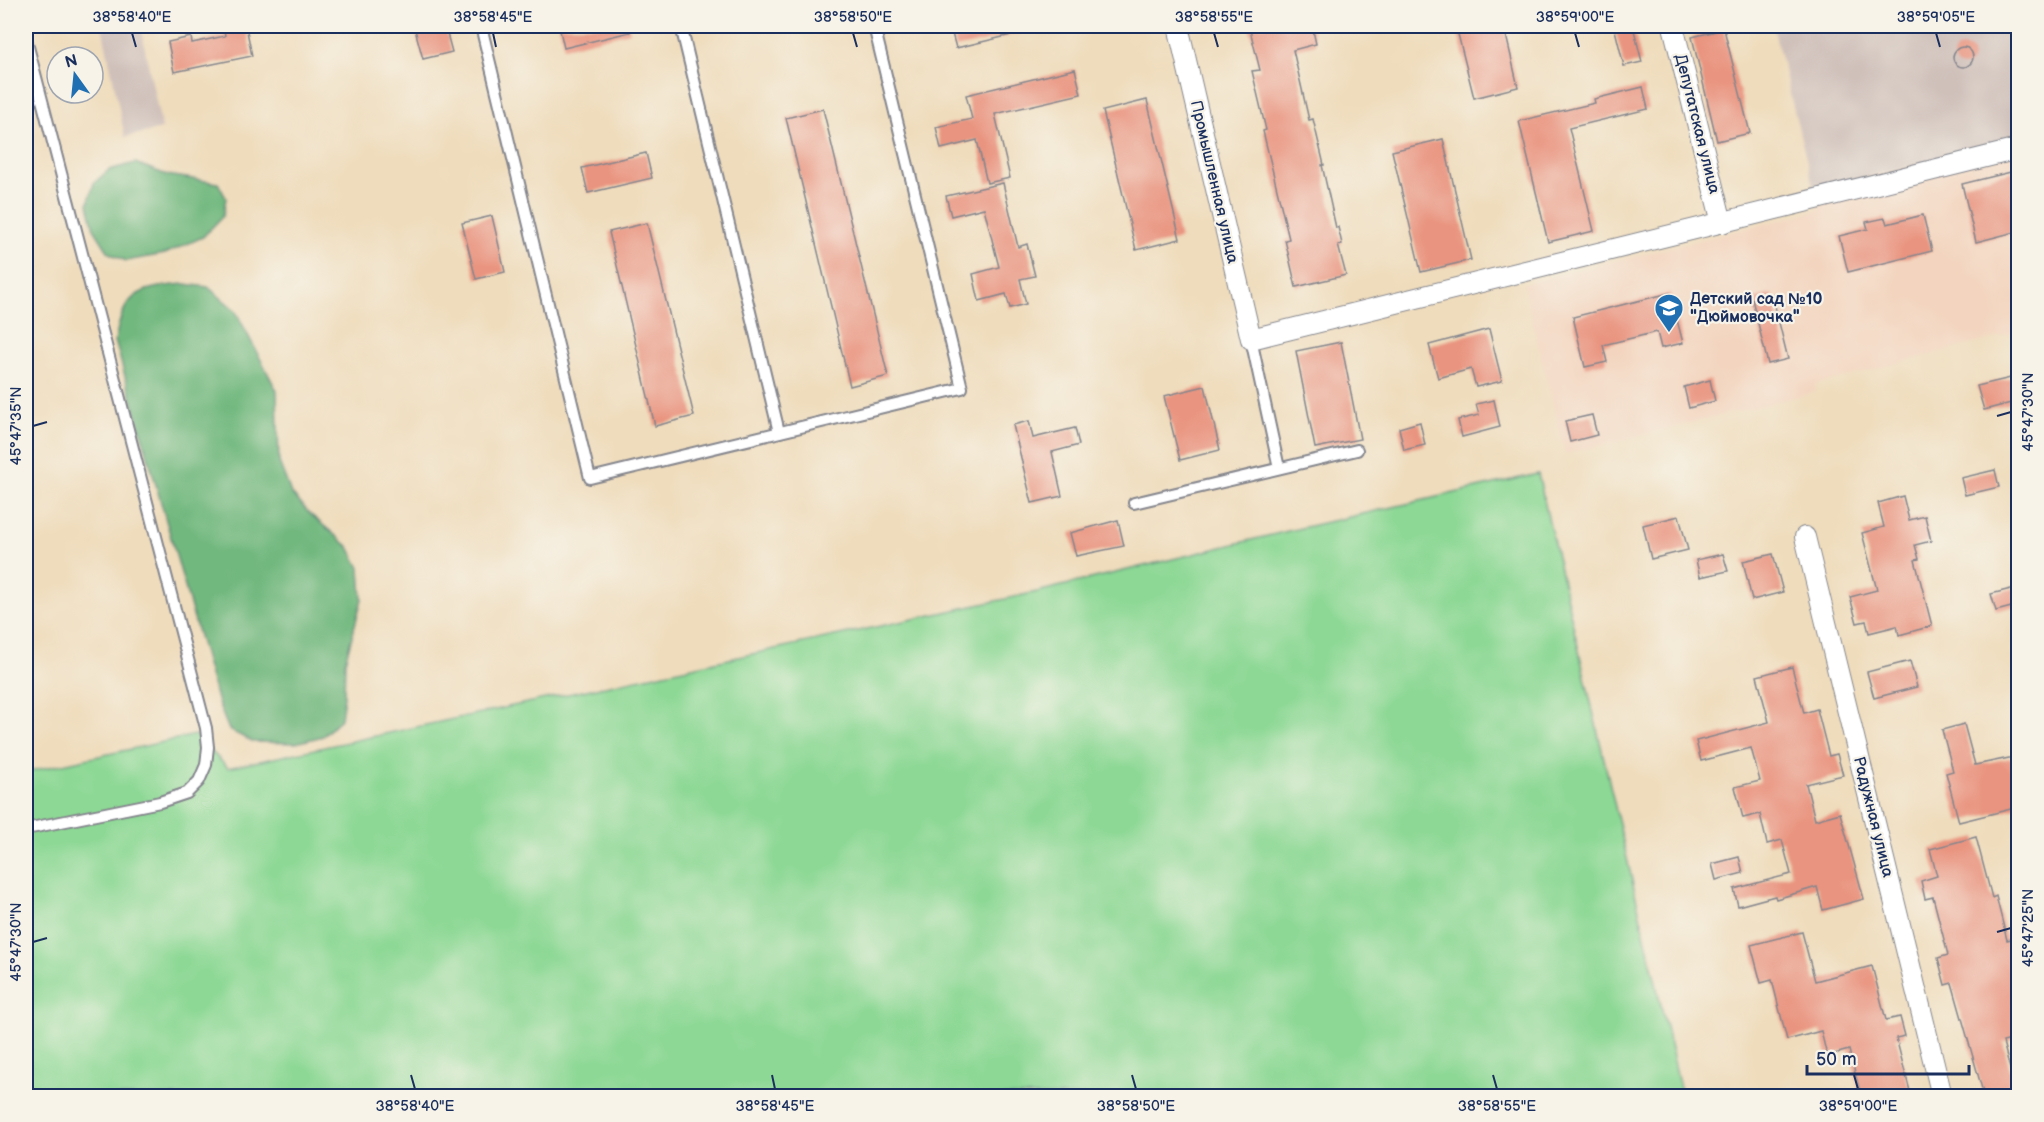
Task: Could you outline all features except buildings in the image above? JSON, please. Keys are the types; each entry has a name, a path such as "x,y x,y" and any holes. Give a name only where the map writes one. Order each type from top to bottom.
{"street":[{"name":"Промышленная улица","path":"1178,26 1251,339"},
{"name":"Депутатская улица","path":"1673,26 1722,223"},
{"path":"1251,339 2019,149"},
{"name":"Радужная улица","path":"1805,537 1942,1096"}],"lane":[{"path":"481,26 590,478 962,388 874,26"},
{"path":"681,26 779,432"},
{"path":"26,39 206,728 208,747 206,765 199,781 187,792 160,801 26,829"},
{"path":"1251,339 1279,468"},
{"path":"1134,503 1357,450"}],"shaded area":[{"path":"102,26 140,26 162,129 125,137"},
{"path":"1773,26 2018,26 2018,140 1814,190"},
{"path":"2018,140 2018,332 1815,385 1816,392 1565,454 1523,284 1819,210 1814,190"}],"green space":[{"path":"135,163 167,175 218,183 226,198 223,216 203,237 165,254 126,261 109,253 94,229 88,204 94,183 109,170"},
{"path":"185,284 208,287 235,310 277,391 279,462 291,493 310,514 349,547 360,568 362,599 345,662 341,719 323,736 296,743 253,742 229,730 218,703 115,341 123,312 136,296 156,288"},
{"path":"1538,474 1682,1096 26,1096 26,772 195,735 228,768 1037,592 1288,531"}],"place":[{"name":"Детский сад №10 \"Дюймовочка\"","path":"1669,334"}]}
